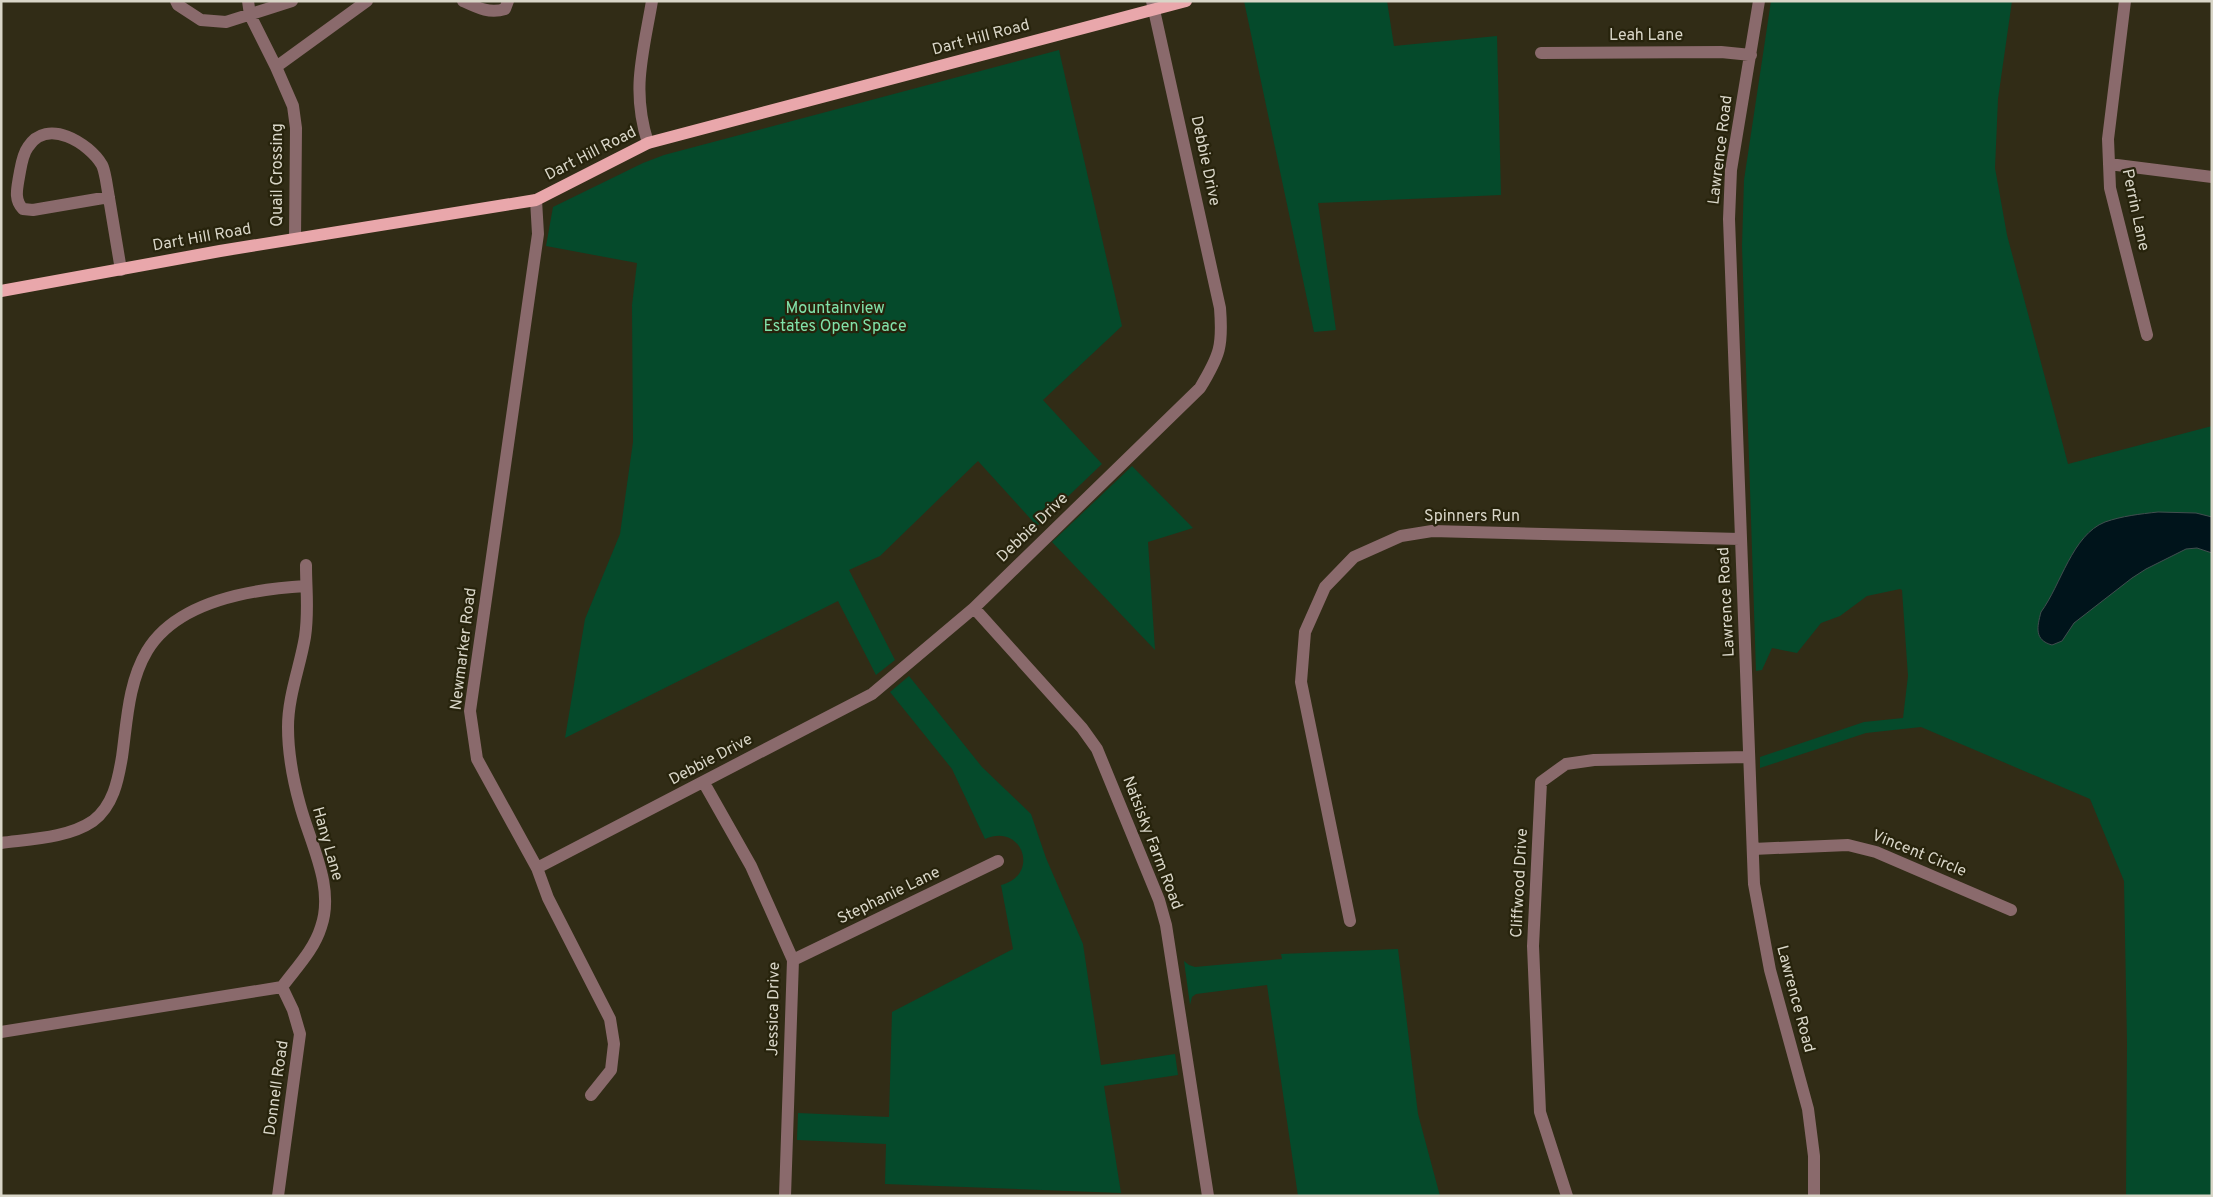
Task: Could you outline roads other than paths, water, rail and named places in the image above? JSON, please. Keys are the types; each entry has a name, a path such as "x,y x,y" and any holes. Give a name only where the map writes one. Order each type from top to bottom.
{"main road":[{"name":"Dart Hill Road","path":"1,291 295,238 536,200 648,143 1154,5 1186,1"}],"street":[{"path":"176,1 178,5 201,20 226,22 292,1"},
{"name":"Quail Crossing","path":"248,1 250,15 276,67 292,106 296,128 295,238"},
{"path":"276,67 366,1"},
{"path":"463,1 480,9 496,12 505,9 508,1"},
{"path":"648,143 640,119 638,83 652,1"},
{"name":"Lawrence Road","path":"1760,1 1731,170 1729,219 1754,884 1759,920 1770,970 1808,1109 1814,1156 1814,1196"},
{"name":"Perrin Lane","path":"2125,1 2108,139 2110,188 2147,335"},
{"name":"Debbie Drive","path":"537,868 872,694 974,608 1200,388 1217,361 1222,334 1220,308 1154,5"},
{"name":"Leah Lane","path":"1541,52 1721,52 1751,55"},
{"path":"109,197 33,210 23,209 18,204 17,189 24,154 36,138 58,134 68,136 77,142 103,166 109,197 121,270"},
{"path":"2109,164 2212,177"},
{"name":"Newmarker Road","path":"536,200 538,234 470,711 477,759 537,868 548,898 610,1019 614,1044 611,1070 591,1095"},
{"name":"Spinners Run","path":"1350,921 1301,682 1305,632 1325,587 1354,558 1401,536 1432,531 1740,539"},
{"name":"Hany Lane","path":"282,987 311,949 322,926 325,905 324,886 299,804 290,760 288,725 291,696 305,639 309,610 306,565"},
{"path":"1,843 49,836 80,828 94,820 111,800 119,778 129,702 136,676 148,651 164,630 192,611 216,600 286,587 306,586"},
{"name":"Natsisky Farm Road","path":"974,608 1082,728 1097,749 1159,900 1166,925 1208,1196"},
{"name":"Cliffwood Drive","path":"1566,1196 1540,1112 1533,946 1541,782 1566,764 1594,760 1749,757"},
{"name":"Jessica Drive","path":"704,782 751,866 793,960 785,1196"},
{"name":"Vincent Circle","path":"1753,849 1848,845 1876,852 2010,910"},
{"name":"Stephanie Lane","path":"793,960 998,861"},
{"path":"1,1032 282,987"},
{"name":"Donnell Road","path":"278,1196 300,1034 293,1010 282,987"}],"water":[{"path":"2158,512 2196,513 2212,517 2212,553 2197,548 2186,549 2146,569 2074,623 2062,641 2052,645 2042,640 2038,632 2041,612 2068,562 2084,538 2094,528 2105,522 2138,514"}],"park label":[{"name":"Mountainview Estates Open Space","path":"835,318"}]}
